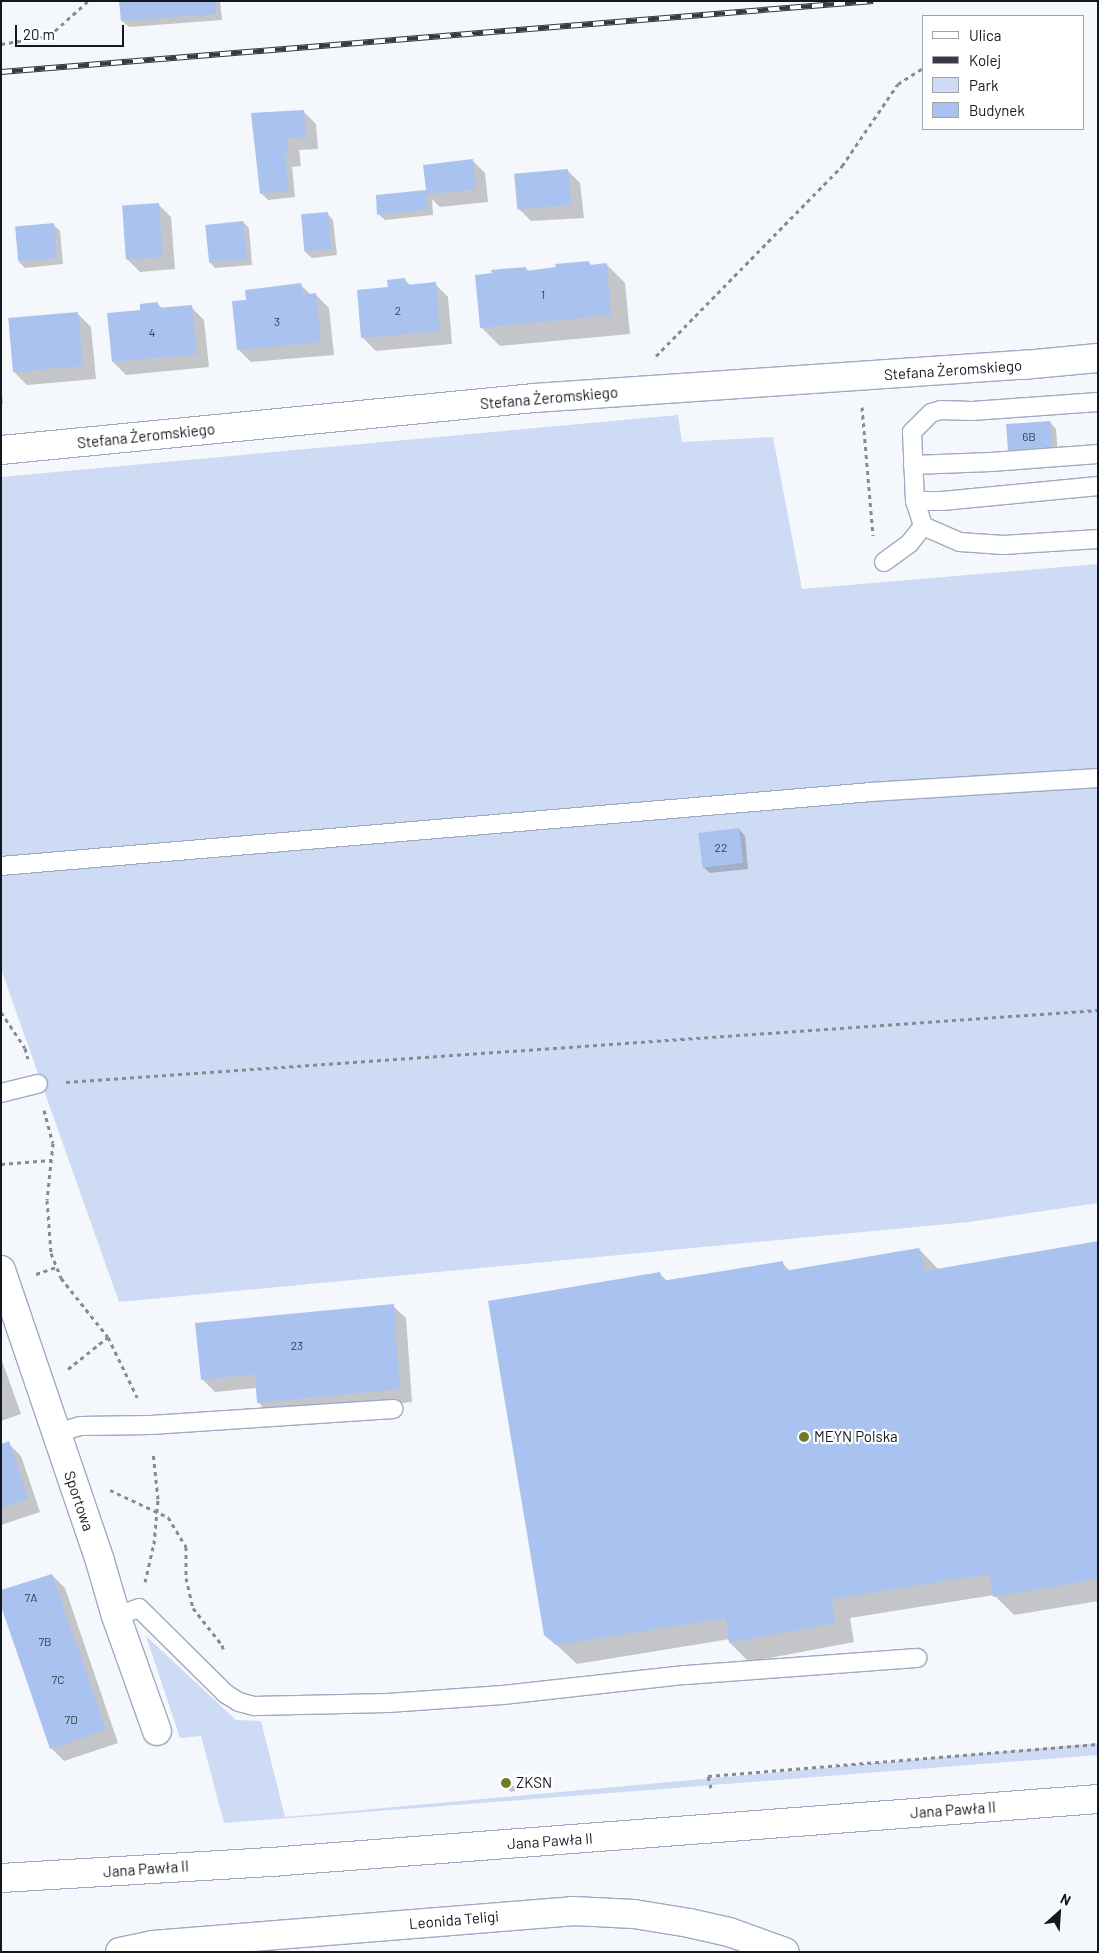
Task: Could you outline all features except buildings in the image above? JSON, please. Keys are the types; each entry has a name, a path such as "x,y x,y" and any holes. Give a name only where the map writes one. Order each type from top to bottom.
{"street":[{"name":"Stefana Żeromskiego","path":"1,450 534,398 1098,358"},
{"name":"Sportowa","path":"1,1270 100,1561 128,1612 157,1731"},
{"name":"Jana Pawła II","path":"1,1878 283,1861 1098,1799"},
{"name":"Leonida Teligi","path":"120,1952 153,1944 572,1911 634,1914 689,1922 729,1932 785,1952"}],"lane":[{"path":"1098,402 972,411 941,410 931,413 912,432 914,501 923,526 960,542 1003,545 1098,539"},
{"path":"913,465 991,462 1098,454"},
{"path":"914,501 942,501 1098,486"},
{"path":"884,562 909,544 923,526"},
{"path":"1,866 871,792 1098,778"},
{"path":"1,1093 38,1084"},
{"path":"56,1434 80,1426 150,1425 394,1409"},
{"path":"128,1612 226,1694 239,1702 254,1706 426,1700 685,1676 917,1658"}],"path":[{"path":"1,44 49,36 88,1"},
{"path":"651,362 842,166 898,84 922,69"},
{"path":"860,376 873,544"},
{"path":"38,1084 1098,1010"},
{"path":"1,1012 25,1048 38,1084 54,1143 47,1200 51,1253 56,1267 61,1278 108,1337 150,1425 157,1510 154,1544 128,1612"},
{"path":"1,1164 51,1160"},
{"path":"28,1277 56,1267"},
{"path":"62,1374 108,1337"},
{"path":"105,1488 157,1510 168,1517 186,1547 186,1578 193,1608 222,1645 225,1655"},
{"path":"711,1788 708,1776 1098,1744"}],"green space":[{"path":"678,415 682,442 773,437 802,589 1098,564 1098,1203 969,1222 119,1302 1,969 1,477"},
{"path":"146,1636 236,1720 261,1721 285,1817 1098,1743 1098,1755 224,1823 201,1736 180,1738"}],"railway":[{"path":"1,72 873,1"}],"place":[{"name":"MEYN Polska","path":"804,1437"},
{"name":"ZKSN","path":"506,1783"}]}
